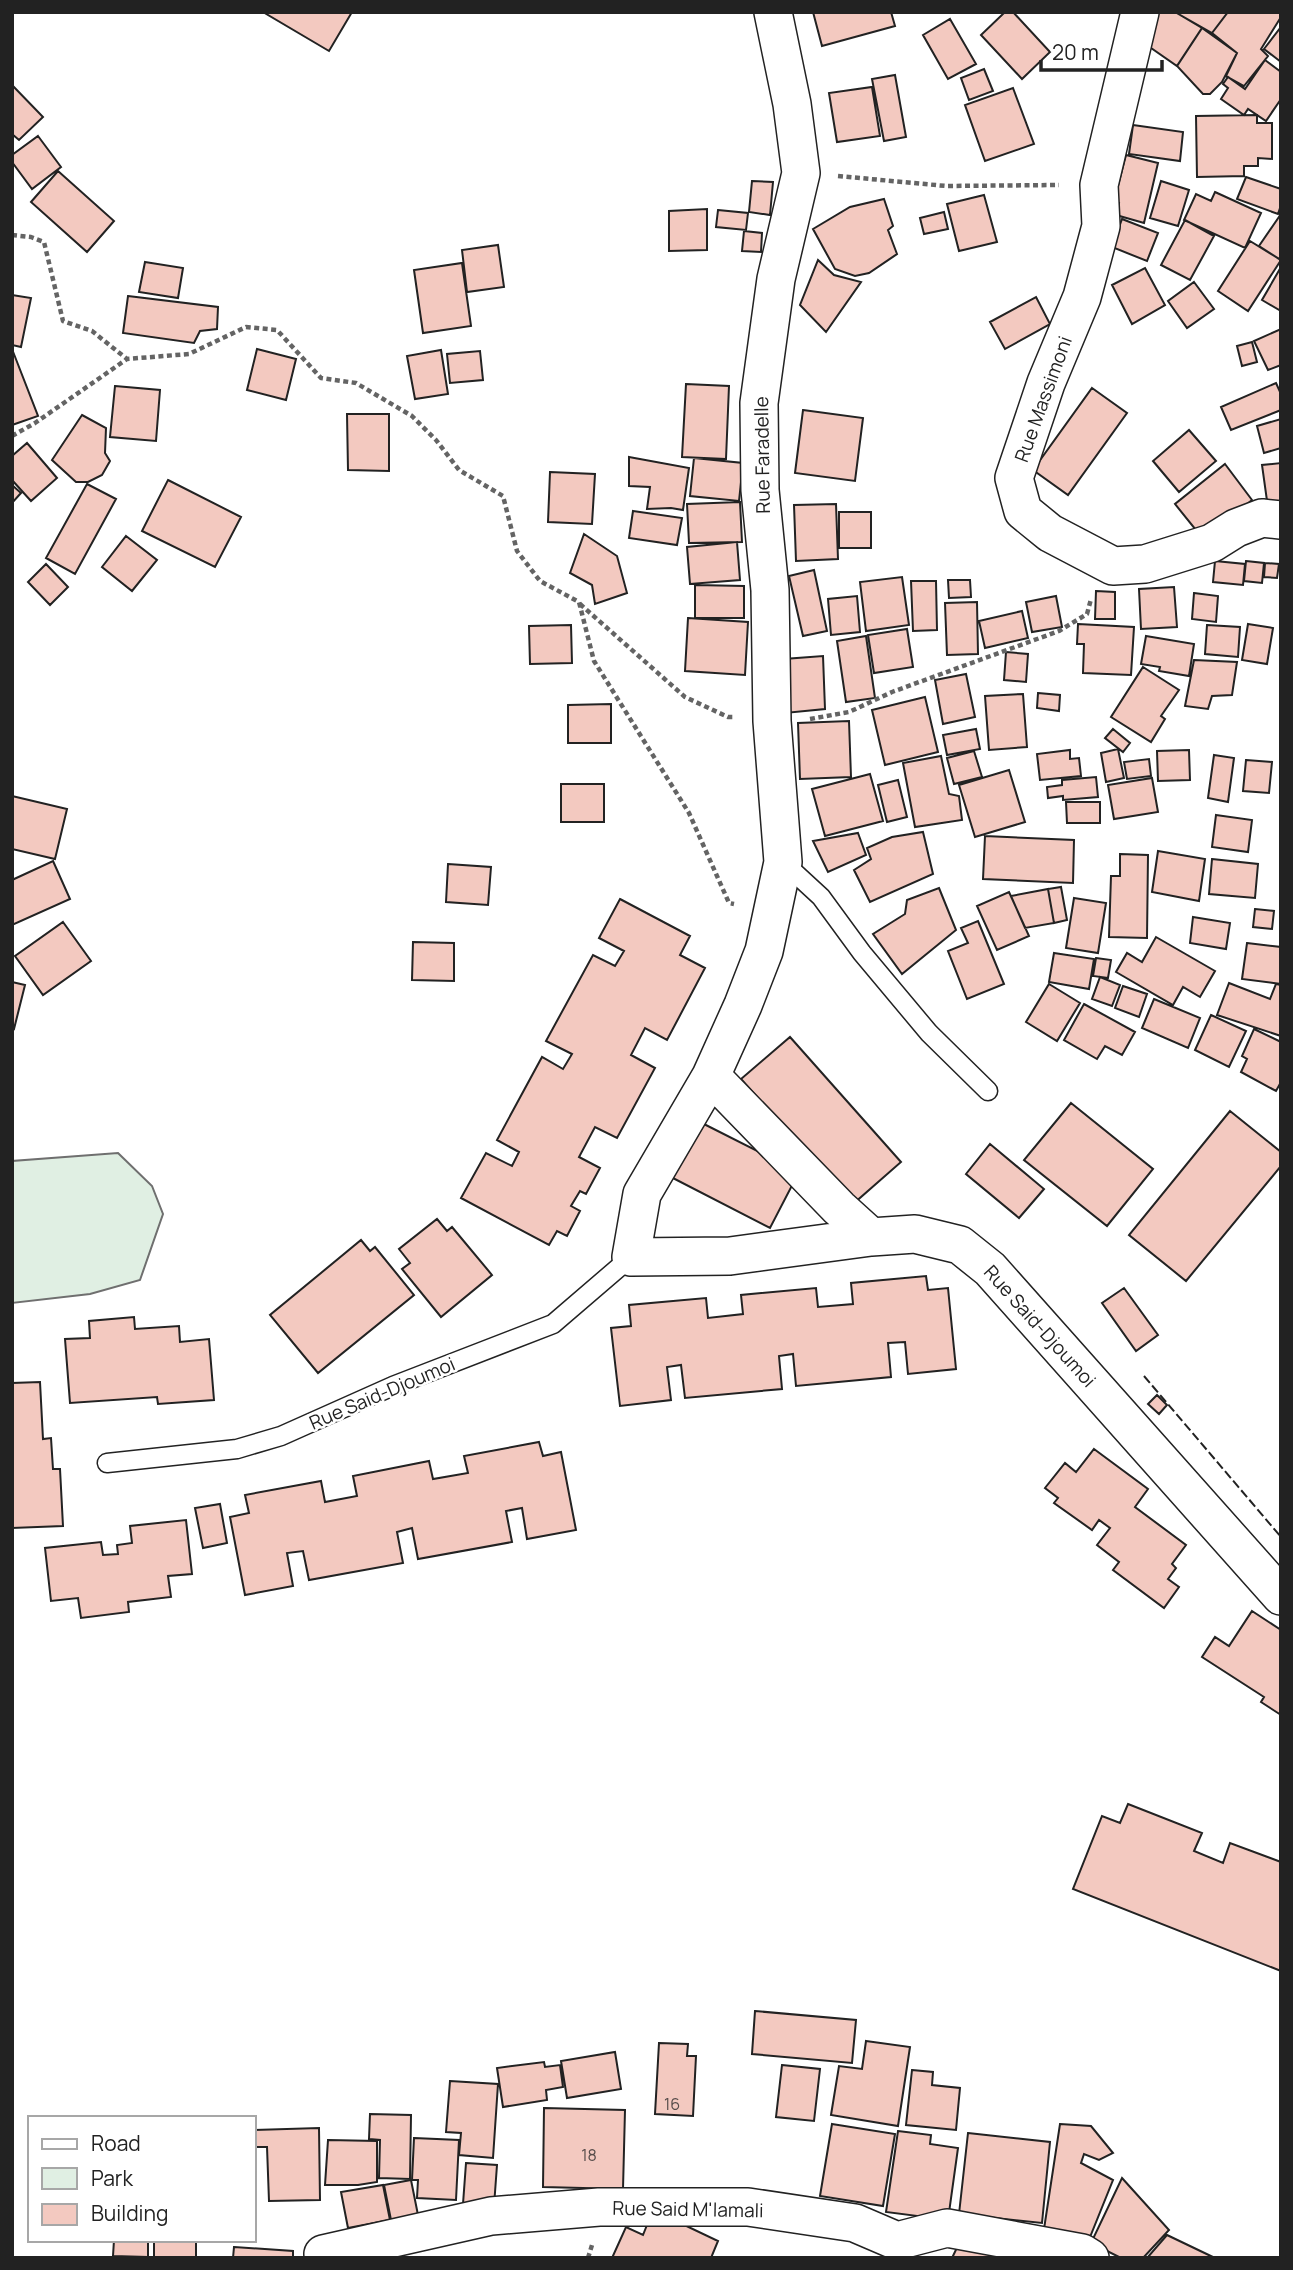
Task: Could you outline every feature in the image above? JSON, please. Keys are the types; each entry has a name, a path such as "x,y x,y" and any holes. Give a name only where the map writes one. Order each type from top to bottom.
{"street":[{"name":"Rue Faradelle","path":"773,12 792,104 801,173 776,279 759,403 760,490 770,590 772,721 783,862"},
{"name":"Rue Massimoni","path":"1113,566 1050,533 1023,511 1014,478 1046,383 1082,297 1101,226 1099,185 1140,12"},
{"path":"1113,566 1144,564 1212,543 1236,528 1262,518 1281,520"},
{"path":"631,1257 642,1194 711,1076 764,951 783,862"},
{"path":"711,1076 839,1208 872,1237"},
{"name":"Rue Said-Djoumoi","path":"631,1257 730,1256 915,1234 960,1245 990,1269 1281,1596"},
{"name":"Rue Said M'lamali","path":"323,2254 491,2216 599,2207 748,2207 855,2223 898,2249 947,2228 1082,2253 1090,2258"}],"lane":[{"path":"783,862 821,897 862,953 929,1032 988,1091"},
{"name":"Rue Said-Djoumoi","path":"107,1462 237,1449 281,1436 393,1386 553,1324 631,1257"}],"path":[{"path":"801,173 946,186 1099,185"},
{"path":"12,235 31,237 44,242 63,321 92,331 127,359"},
{"path":"12,436 55,410 127,359 189,354 246,327 277,330 321,378 356,383 412,416 436,440 459,470 503,496 517,551 540,580 579,602 685,696 728,716 772,721 849,712 892,692 1059,631 1087,614 1096,577 1113,566"},
{"path":"579,602 594,661 689,813 729,903 773,909"}],"green space":[{"path":"118,1153 152,1186 163,1214 140,1280 90,1294 12,1303 12,1161"}],"building":[{"path":"263,12 352,12 329,51"},
{"path":"813,12 891,12 895,26 822,46"},
{"path":"1005,12 1013,12 1050,52 1022,79 981,35"},
{"path":"1157,12 1175,12 1202,28 1177,66 1141,41"},
{"path":"1175,12 1228,12 1212,33"},
{"path":"1228,12 1281,12 1281,17 1261,49 1268,56 1244,86 1226,76 1237,53 1212,33"},
{"path":"950,19 976,64 948,79 923,35"},
{"path":"1281,27 1281,62 1264,49"},
{"path":"1202,28 1237,53 1222,82 1210,94 1203,94 1177,66"},
{"path":"1265,60 1281,72 1281,99 1266,121 1248,109 1244,115 1221,99 1228,88 1223,84 1228,77 1245,89"},
{"path":"984,69 993,91 969,100 961,78"},
{"path":"895,75 906,137 884,141 872,79"},
{"path":"12,85 43,117 19,140 12,134"},
{"path":"872,87 880,136 837,142 829,93"},
{"path":"1013,88 1034,144 985,161 965,105"},
{"path":"1257,115 1257,123 1272,123 1272,159 1258,158 1258,166 1244,166 1244,176 1197,177 1196,116"},
{"path":"1133,125 1183,132 1180,161 1129,154"},
{"path":"38,136 61,167 32,189 12,162 12,155"},
{"path":"1126,155 1158,163 1144,223 1116,215 1119,203 1114,201"},
{"path":"58,171 114,221 87,252 31,202"},
{"path":"1246,177 1281,189 1278,214 1237,199"},
{"path":"752,181 773,182 770,215 749,212"},
{"path":"1161,181 1189,190 1178,226 1150,218"},
{"path":"1215,192 1261,213 1245,248 1184,220 1196,194 1211,201"},
{"path":"984,195 997,242 959,251 947,204"},
{"path":"884,199 893,226 888,230 897,254 869,273 855,276 835,269 813,229 850,207"},
{"path":"707,209 707,250 669,251 669,211"},
{"path":"718,210 748,213 746,230 716,227"},
{"path":"944,212 948,229 924,234 920,218"},
{"path":"1281,214 1281,257 1279,259 1259,246"},
{"path":"1122,219 1158,233 1147,261 1112,247"},
{"path":"1185,220 1214,236 1190,280 1161,265"},
{"path":"744,231 762,233 761,252 742,251"},
{"path":"1250,241 1281,260 1248,311 1218,291"},
{"path":"498,245 504,287 467,292 462,250"},
{"path":"818,260 834,275 861,282 826,332 800,305"},
{"path":"145,262 183,268 178,298 139,292"},
{"path":"462,263 471,326 423,333 414,270"},
{"path":"1281,267 1281,311 1262,300"},
{"path":"1145,268 1165,305 1132,324 1112,285"},
{"path":"1194,282 1214,309 1187,328 1168,301"},
{"path":"12,295 31,298 21,347 12,345"},
{"path":"128,296 218,307 217,329 200,331 194,343 123,333"},
{"path":"1036,297 1050,324 1005,349 990,322"},
{"path":"1281,329 1281,365 1268,370 1254,341"},
{"path":"1252,342 1257,362 1242,366 1237,346"},
{"path":"12,349 38,416 12,425"},
{"path":"257,349 296,359 286,400 247,390"},
{"path":"441,350 448,394 415,399 407,356"},
{"path":"480,351 483,380 450,383 447,354"},
{"path":"1276,383 1281,394 1281,410 1231,430 1221,407"},
{"path":"686,384 729,386 726,459 682,457"},
{"path":"115,386 160,390 156,441 110,437"},
{"path":"1092,388 1127,413 1068,495 1033,470"},
{"path":"803,410 863,418 855,481 795,473"},
{"path":"347,414 389,414 389,471 348,470"},
{"path":"82,415 106,428 105,453 110,461 102,475 88,482 76,482 52,460"},
{"path":"1281,419 1281,448 1264,453 1257,426"},
{"path":"1189,430 1216,461 1179,492 1153,461"},
{"path":"27,443 57,478 31,501 12,480 12,456"},
{"path":"629,457 689,468 683,510 647,509 650,487 629,486"},
{"path":"694,458 743,463 739,501 690,496"},
{"path":"1281,463 1281,506 1268,508 1262,465"},
{"path":"1225,464 1252,500 1204,540 1175,504"},
{"path":"550,472 595,474 592,524 548,522"},
{"path":"168,480 241,517 215,567 142,531"},
{"path":"87,484 116,499 75,574 46,558"},
{"path":"12,485 21,493 12,503"},
{"path":"740,502 742,542 689,543 687,504"},
{"path":"836,504 838,559 796,561 794,505"},
{"path":"633,511 682,518 677,545 629,538"},
{"path":"839,512 871,512 871,548 839,548"},
{"path":"584,534 617,556 627,593 595,604 592,585 570,573"},
{"path":"126,536 157,560 132,591 102,567"},
{"path":"737,542 740,580 690,584 687,547"},
{"path":"1215,561 1245,564 1243,585 1213,582"},
{"path":"1246,561 1264,563 1262,583 1244,581"},
{"path":"1265,563 1279,564 1277,578 1264,577"},
{"path":"46,564 68,587 50,605 28,582"},
{"path":"814,570 827,631 803,636 789,576"},
{"path":"902,577 909,625 866,631 860,582"},
{"path":"948,580 970,580 971,597 949,598"},
{"path":"911,581 936,581 937,630 913,631"},
{"path":"695,585 744,586 744,618 695,618"},
{"path":"1174,587 1177,627 1141,629 1139,589"},
{"path":"1096,591 1115,592 1115,619 1095,619"},
{"path":"1194,593 1218,596 1216,622 1192,619"},
{"path":"857,596 860,632 831,635 828,599"},
{"path":"1056,596 1062,627 1032,632 1026,602"},
{"path":"977,602 978,654 947,655 945,603"},
{"path":"1022,611 1028,638 985,648 979,621"},
{"path":"688,618 748,622 745,675 685,671"},
{"path":"1078,624 1134,627 1131,675 1083,673 1084,644 1077,644"},
{"path":"1248,624 1273,628 1267,664 1242,660"},
{"path":"571,625 572,663 530,664 529,626"},
{"path":"1207,625 1240,627 1238,657 1205,654"},
{"path":"907,629 913,667 874,673 868,635"},
{"path":"866,636 875,698 846,702 837,641"},
{"path":"1146,636 1194,644 1189,676 1159,671 1160,667 1141,664"},
{"path":"1006,652 1028,654 1026,682 1004,680"},
{"path":"823,656 825,709 785,713 784,659"},
{"path":"1194,660 1237,662 1232,695 1212,696 1208,709 1185,706"},
{"path":"1143,667 1179,690 1161,716 1165,719 1151,742 1111,717"},
{"path":"966,674 975,717 943,724 935,680"},
{"path":"1038,693 1060,695 1059,711 1037,708"},
{"path":"1023,694 1027,747 989,750 985,696"},
{"path":"925,697 938,752 885,765 872,710"},
{"path":"611,704 611,743 568,743 568,705"},
{"path":"849,721 851,777 800,779 798,723"},
{"path":"976,729 980,749 947,755 943,735"},
{"path":"1113,729 1130,743 1123,752 1105,738"},
{"path":"1118,749 1124,778 1106,782 1101,753"},
{"path":"1070,750 1070,759 1079,758 1081,776 1040,780 1037,754"},
{"path":"1189,750 1190,780 1158,781 1157,751"},
{"path":"974,751 982,777 954,784 947,758"},
{"path":"1214,755 1234,758 1228,802 1208,798"},
{"path":"941,756 949,794 959,796 962,820 915,827 903,763"},
{"path":"1149,759 1151,776 1127,779 1124,762"},
{"path":"1246,760 1272,762 1269,793 1243,791"},
{"path":"1009,770 1025,822 975,837 959,785"},
{"path":"870,774 883,821 825,836 812,789"},
{"path":"1096,777 1098,797 1063,800 1063,796 1048,798 1047,787 1062,785 1062,780"},
{"path":"1152,778 1158,812 1114,819 1108,785"},
{"path":"898,780 907,817 887,822 878,785"},
{"path":"561,784 604,784 604,822 561,822"},
{"path":"12,796 67,809 55,859 12,849"},
{"path":"1066,802 1100,802 1100,823 1067,823"},
{"path":"1216,815 1252,820 1248,852 1212,847"},
{"path":"923,832 933,874 870,902 854,870 871,859 867,848 892,837"},
{"path":"858,833 866,855 828,872 813,841"},
{"path":"985,836 1074,840 1073,883 983,879"},
{"path":"1158,851 1205,859 1199,901 1152,892"},
{"path":"1120,854 1148,855 1147,938 1109,937 1111,876 1120,876"},
{"path":"1212,859 1258,864 1255,898 1209,894"},
{"path":"53,861 70,899 12,925 12,880"},
{"path":"448,864 491,867 488,905 446,902"},
{"path":"1061,887 1067,920 1054,923 1048,889"},
{"path":"939,888 956,930 902,974 873,934 905,914 907,900"},
{"path":"1048,889 1054,923 1025,928 1011,896"},
{"path":"1009,892 1029,936 997,950 977,906"},
{"path":"1074,898 1106,903 1098,953 1066,948"},
{"path":"620,899 690,936 680,955 705,968 667,1040 645,1028 631,1055 655,1068 617,1138 595,1127 579,1157 600,1168 586,1194 580,1191 571,1206 580,1211 567,1236 557,1231 549,1245 461,1198 486,1153 512,1166 519,1152 497,1140 542,1057 563,1069 572,1054 546,1041 593,955 615,966 624,951 599,938"},
{"path":"1255,909 1274,911 1272,929 1253,927"},
{"path":"1193,917 1230,923 1226,949 1190,943"},
{"path":"978,921 1004,984 967,999 948,951 968,943 961,928"},
{"path":"63,922 91,961 43,995 15,956"},
{"path":"1156,937 1215,971 1200,997 1183,987 1173,1005 1116,972 1127,953 1142,962"},
{"path":"413,942 454,943 454,981 412,980"},
{"path":"1247,943 1281,947 1281,984 1242,979"},
{"path":"1054,953 1094,959 1089,989 1049,982"},
{"path":"1096,958 1111,960 1108,978 1093,976"},
{"path":"1100,977 1120,985 1112,1006 1092,999"},
{"path":"12,982 25,985 14,1029 12,1028"},
{"path":"1229,983 1270,999 1276,984 1281,985 1281,1036 1217,1015"},
{"path":"1049,984 1080,1003 1057,1041 1026,1022"},
{"path":"1123,986 1147,994 1139,1017 1115,1008"},
{"path":"1154,999 1200,1018 1188,1048 1142,1028"},
{"path":"1084,1004 1135,1032 1122,1055 1105,1046 1097,1059 1064,1040"},
{"path":"1211,1015 1246,1031 1229,1067 1195,1050"},
{"path":"1254,1029 1281,1042 1281,1082 1276,1091 1241,1072 1247,1059 1242,1056"},
{"path":"790,1037 901,1162 853,1204 741,1079"},
{"path":"1071,1103 1153,1169 1107,1226 1024,1160"},
{"path":"1230,1111 1281,1152 1281,1166 1186,1281 1129,1235"},
{"path":"696,1120 799,1172 770,1228 667,1175"},
{"path":"990,1144 1044,1189 1019,1218 966,1174"},
{"path":"437,1219 447,1231 452,1227 492,1275 441,1317 402,1269 410,1263 399,1249"},
{"path":"361,1240 370,1251 375,1247 414,1295 318,1373 270,1315"},
{"path":"926,1276 928,1290 948,1288 956,1369 908,1374 905,1342 888,1343 891,1377 796,1386 793,1354 779,1356 782,1389 685,1398 681,1365 667,1367 671,1400 620,1406 611,1328 631,1326 629,1305 706,1298 708,1318 743,1314 741,1295 816,1288 818,1307 853,1304 851,1283"},
{"path":"1124,1288 1158,1335 1136,1351 1102,1303"},
{"path":"134,1317 135,1329 179,1326 180,1342 209,1339 214,1400 158,1404 157,1397 70,1403 65,1339 90,1338 89,1321"},
{"path":"40,1382 43,1439 51,1438 53,1469 60,1469 63,1526 12,1528 12,1383"},
{"path":"1157,1395 1167,1405 1159,1414 1148,1404"},
{"path":"539,1442 543,1456 561,1452 576,1530 527,1539 522,1508 506,1511 512,1542 418,1559 412,1528 397,1532 403,1563 309,1580 303,1551 287,1553 293,1586 245,1595 230,1517 249,1513 245,1495 321,1481 325,1502 357,1496 353,1476 429,1461 433,1479 468,1473 464,1456"},
{"path":"1094,1449 1148,1489 1135,1507 1186,1545 1172,1564 1176,1568 1168,1579 1179,1587 1164,1608 1113,1570 1119,1562 1097,1545 1110,1528 1099,1520 1092,1530 1054,1503 1058,1498 1045,1488 1065,1463 1076,1472"},
{"path":"220,1504 227,1543 203,1548 195,1508"},
{"path":"186,1520 192,1574 168,1576 171,1597 128,1602 129,1612 81,1618 78,1598 51,1601 45,1548 101,1542 103,1555 118,1554 117,1545 132,1543 130,1526"},
{"path":"1252,1611 1281,1630 1281,1715 1261,1702 1264,1697 1202,1657 1215,1637 1229,1646"},
{"path":"1128,1804 1202,1833 1194,1851 1223,1863 1230,1843 1281,1862 1281,1971 1073,1889 1102,1816 1120,1823"},
{"path":"755,2011 856,2020 852,2063 752,2054"},
{"path":"866,2041 910,2047 898,2126 831,2115 839,2066 862,2069"},
{"path":"659,2043 688,2044 687,2056 696,2056 693,2116 655,2114"},
{"path":"615,2052 621,2089 567,2098 561,2061"},
{"path":"544,2062 545,2067 560,2065 563,2087 546,2090 547,2100 503,2107 497,2068"},
{"path":"782,2065 820,2069 814,2121 776,2117"},
{"path":"912,2070 933,2072 932,2085 960,2088 956,2130 906,2125"},
{"path":"450,2081 498,2084 493,2158 459,2155 461,2133 446,2132"},
{"path":"544,2108 625,2110 623,2189 543,2187"},
{"path":"370,2114 411,2115 410,2179 379,2178 380,2140 369,2139"},
{"path":"832,2124 895,2134 883,2206 820,2196"},
{"path":"1060,2124 1091,2126 1113,2153 1099,2160 1084,2154 1081,2163 1113,2180 1088,2242 1044,2229"},
{"path":"319,2128 320,2200 269,2201 267,2147 256,2147 256,2130"},
{"path":"898,2131 931,2135 930,2144 958,2148 948,2220 886,2212"},
{"path":"968,2133 1050,2142 1042,2223 959,2214"},
{"path":"414,2138 459,2140 456,2200 417,2198 418,2180 412,2180"},
{"path":"328,2140 377,2141 377,2182 325,2185"},
{"path":"466,2163 497,2165 494,2206 463,2204"},
{"path":"1122,2178 1169,2230 1143,2258 1121,2258 1091,2243"},
{"path":"411,2180 418,2215 391,2220 384,2185"},
{"path":"383,2185 390,2220 348,2228 341,2192"},
{"path":"649,2220 676,2221 718,2241 711,2258 612,2258 626,2227 643,2235"},
{"path":"963,2235 1031,2258 952,2258"},
{"path":"1167,2235 1215,2258 1147,2258"},
{"path":"114,2242 148,2242 148,2257 113,2256"},
{"path":"154,2242 196,2242 196,2258 154,2258"},
{"path":"234,2247 293,2251 293,2258 233,2258"}],"fence":[{"path":"1144,1376 1281,1537"}]}
